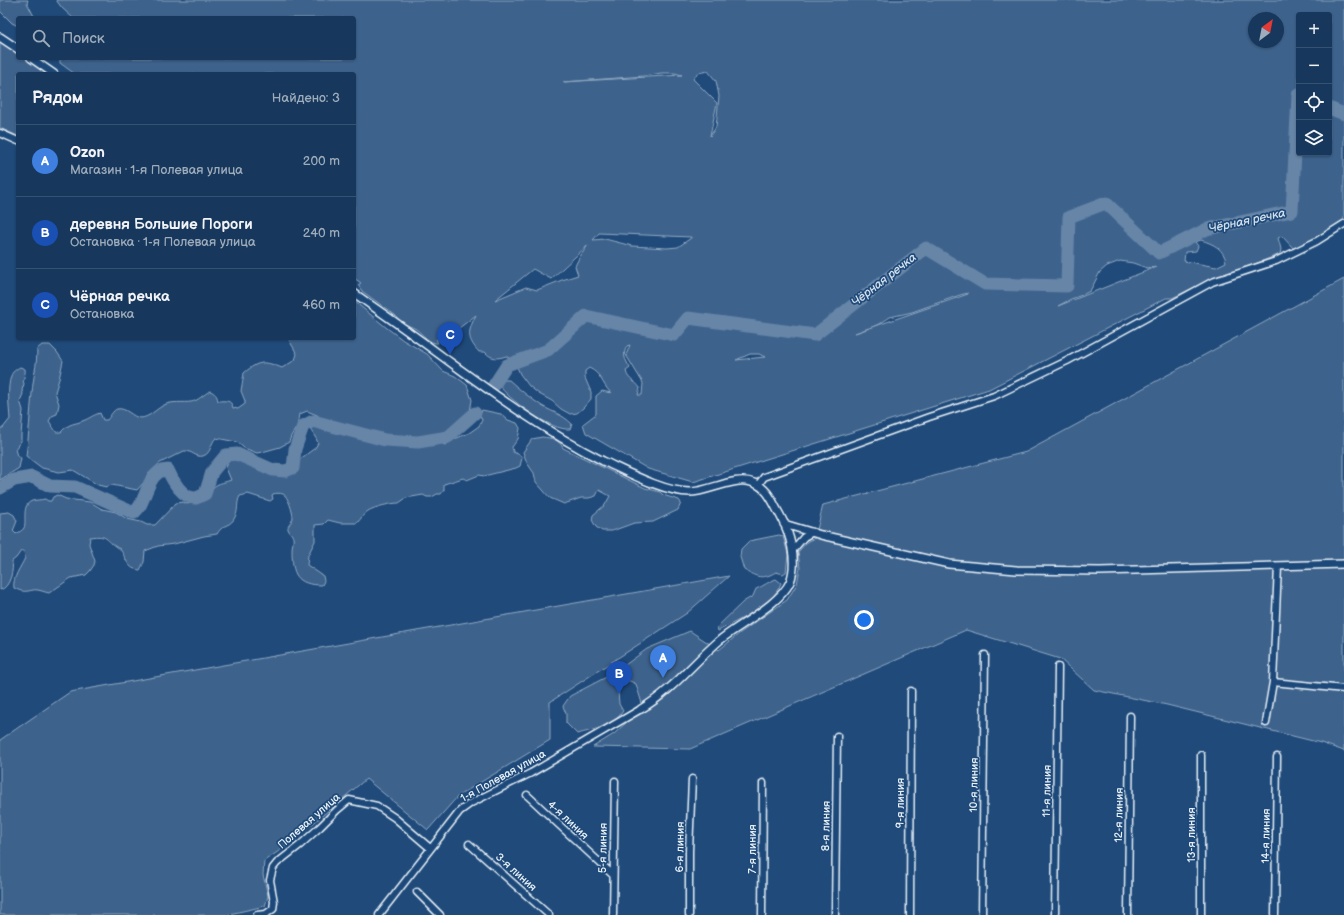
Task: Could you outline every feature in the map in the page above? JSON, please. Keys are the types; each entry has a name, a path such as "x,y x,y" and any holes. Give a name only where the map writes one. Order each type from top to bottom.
{"street":[{"path":"0,37 16,48"},
{"path":"34,60 51,72"},
{"path":"0,133 16,140"},
{"path":"758,484 764,477 994,396 1067,360 1212,282 1276,261 1317,241 1344,224"},
{"path":"356,294 501,400 576,447 618,468 660,486 683,491 701,491 728,483 745,481 758,484 768,494 784,524 792,551 792,574 787,588 782,595 724,637 672,687 642,709"},
{"path":"784,524 949,564 1016,570 1100,571 1344,564"},
{"path":"792,551 804,537 813,532"},
{"path":"1266,723 1273,682 1278,566"},
{"name":"10-я линия","path":"982,915 985,655"},
{"name":"11-я линия","path":"1055,915 1058,667"},
{"path":"1273,682 1344,689"},
{"name":"9-я линия","path":"910,915 911,691"},
{"name":"1-я Полевая улица","path":"379,915 460,810 531,773 642,709"},
{"name":"12-я линия","path":"1128,915 1130,716"},
{"name":"8-я линия","path":"835,915 837,736"},
{"name":"13-я линия","path":"1201,755 1201,915"},
{"name":"14-я линия","path":"1275,915 1277,757"},
{"name":"6-я линия","path":"689,915 689,851 692,779"},
{"name":"5-я линия","path":"613,915 615,781"},
{"name":"7-я линия","path":"762,915 763,783"},
{"name":"4-я линия","path":"527,795 613,875"},
{"name":"Полевая улица","path":"257,915 266,914 273,909 274,902 270,880 273,868 349,800 378,806 395,818 430,848"},
{"name":"3-я линия","path":"469,844 549,915"},
{"path":"417,892 440,915"}],"shaded area":[{"path":"0,0 28,0 27,3 34,16 16,16 16,25 0,11"},
{"path":"56,0 1344,0 1344,222 1305,245 1293,248 1282,236 1278,238 1281,249 1280,254 1209,280 1172,298 1166,298 989,389 693,482 648,469 586,433 583,424 596,414 596,396 602,391 611,393 597,373 593,370 589,368 585,371 585,378 591,392 591,399 577,413 570,414 529,386 520,374 515,362 506,356 495,358 485,352 479,352 470,338 471,326 476,315 441,342 436,339 438,343 435,343 416,329 403,323 395,315 362,291 358,285 361,283 356,279 356,72 72,72 60,63 60,60 356,60 356,16 71,16","holes":["708,71 716,81 719,96 716,127 710,136 717,103 693,79 698,73","661,73 675,73 682,75 563,82 644,76","599,233 691,237 691,238 678,247 667,248 632,246 605,239 593,240","1201,240 1210,243 1221,250 1226,262 1216,267 1184,261 1185,252 1196,251 1198,246 1195,242","588,245 575,266 578,275 537,290 526,287 495,300 533,269 551,279","1120,261 1133,263 1147,268 1156,267 1058,306 1090,291 1100,272 1107,266","968,293 968,294 855,333 878,325 890,317 912,312","630,345 626,355 643,383 642,395 638,395 640,388 630,379 626,371 630,368 625,357 625,352 627,346","750,354 759,354 765,357 736,360"]},
{"path":"0,38 16,49 16,60 35,60 50,72 16,72 16,135 0,128"},
{"path":"1344,279 1344,751 1321,743 1167,705 1094,690 1060,659 966,630 690,749 593,747 614,734 628,721 644,710 636,684 630,681 625,681 618,691 619,704 623,711 609,724 577,734 566,723 566,714 563,706 570,696 614,673 647,649 690,631 719,650 740,633 787,600 797,584 800,568 798,552 808,541 815,538 823,505 1026,452"},
{"path":"356,303 403,340 427,354 443,371 455,376 467,385 472,400 469,417 460,430 449,435 436,438 439,442 445,445 469,433 479,426 482,420 480,415 482,410 501,414 508,420 517,423 520,428 518,439 512,447 513,452 520,455 522,458 520,466 484,476 479,475 467,480 463,478 444,484 444,490 441,494 437,494 432,497 423,495 406,498 399,503 374,508 366,512 357,523 340,523 328,520 324,524 315,525 315,541 308,555 307,565 323,576 324,581 322,585 306,583 297,576 292,558 293,536 288,530 293,518 292,512 285,495 278,493 272,495 273,499 270,501 248,494 240,496 237,512 233,520 223,527 217,534 174,544 158,546 145,551 144,562 140,570 132,568 120,549 107,539 97,536 90,537 89,544 95,561 90,571 86,575 71,578 49,593 37,590 24,591 14,588 14,580 25,558 24,551 21,551 12,561 12,573 9,582 3,589 0,590 0,513 9,512 14,515 17,521 13,531 16,534 24,528 25,509 29,503 45,499 51,501 53,497 57,495 66,499 90,502 102,509 116,512 127,519 147,525 155,525 176,503 183,502 188,504 208,497 215,486 231,480 226,468 228,462 232,459 267,471 289,474 292,465 315,448 318,443 309,427 315,427 326,431 324,420 307,411 300,414 298,425 289,442 280,447 257,453 244,448 237,442 216,438 206,455 198,456 184,451 160,463 147,475 145,481 137,490 112,485 106,487 98,485 73,470 59,472 42,468 26,456 37,349 42,345 50,345 63,361 55,392 59,404 57,414 52,416 49,421 56,432 61,432 70,425 81,422 100,413 103,420 107,420 117,409 123,409 137,417 143,418 164,405 194,401 210,391 216,394 218,401 229,402 233,408 238,409 245,404 241,391 244,373 254,366 262,363 271,364 282,368 295,360 297,354 289,340 356,340"},
{"path":"20,367 25,369 22,390 23,394 20,401 23,410 21,441 15,449 17,456 21,458 19,468 0,480 0,428 3,428 10,419 9,386 12,373"},
{"path":"509,380 542,406 565,418 572,424 570,429 562,428 543,421 523,408 501,388 500,382"},
{"path":"542,437 554,440 563,448 645,488 660,492 663,495 679,500 681,503 678,510 653,522 634,523 612,531 602,531 596,527 592,520 593,515 605,505 610,496 599,490 596,496 581,498 564,504 550,498 536,482 534,473 527,463 523,452 532,439"},
{"path":"779,535 783,536 788,554 786,572 783,574 776,572 760,577 744,570 740,557 741,549 749,541"},
{"path":"729,576 687,613 550,702 550,740 458,796 428,830 366,779 285,847 264,861 263,875 268,896 265,906 225,915 0,915 0,740 70,692"},
{"path":"776,579 781,583 771,599 754,612 718,631 717,627 743,602 753,596 756,589"}],"waterway":[{"name":"Чёрная речка","path":"1332,109 1344,114"},
{"name":"Чёрная речка","path":"492,388 507,365 548,350 586,316 674,335 688,318 815,335 926,248 985,284 1067,286 1069,217 1106,203 1159,253 1207,229 1292,211 1297,120"},
{"name":"Чёрная речка","path":"0,488 14,480 32,477 50,486 75,487 134,513 141,504 154,476 162,471 168,470 175,484 182,492 196,498 205,494 212,472 226,455 237,454 273,470 285,471 293,468 295,449 303,426 313,421 385,440 418,442 448,437 475,413"}],"place":[{"name":"Чёрная речка","path":"450,355"},
{"name":"Ozon","path":"663,678"},
{"name":"деревня Большие Пороги","path":"619,694"}]}
